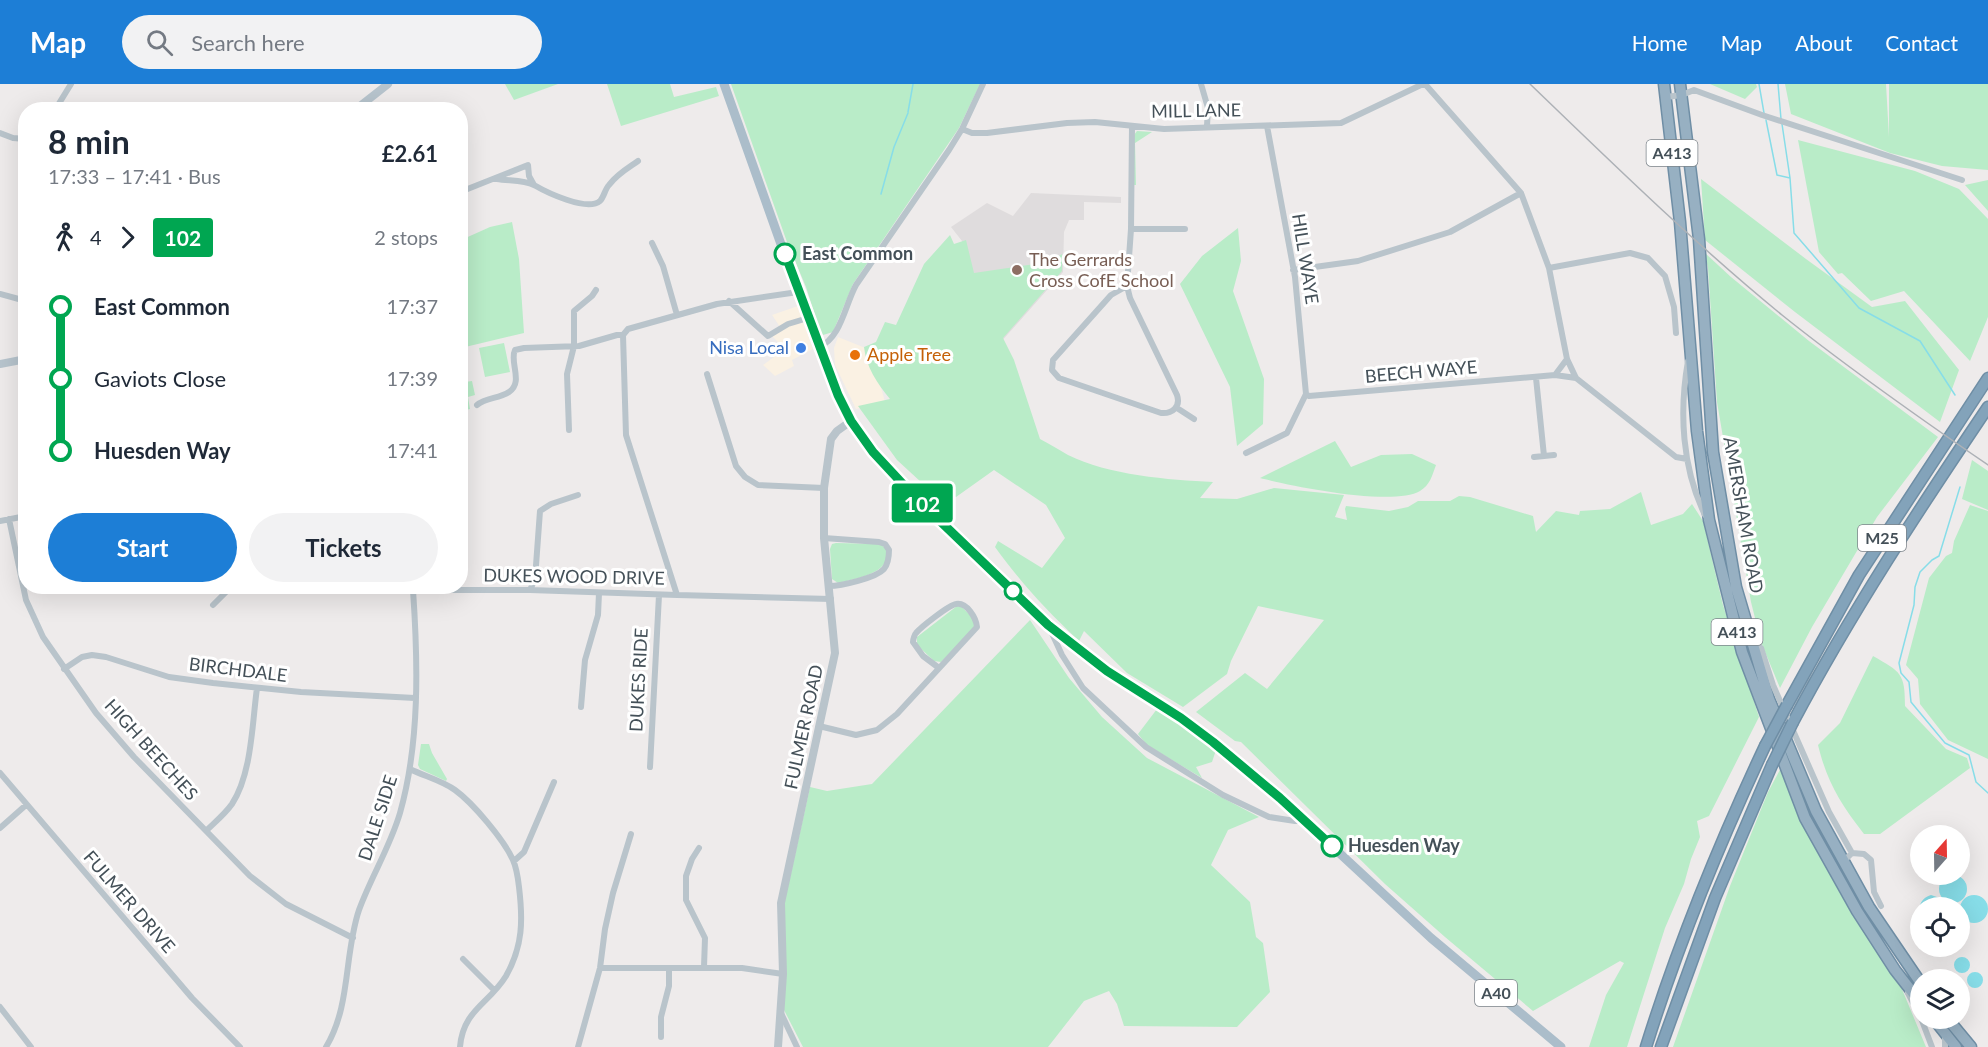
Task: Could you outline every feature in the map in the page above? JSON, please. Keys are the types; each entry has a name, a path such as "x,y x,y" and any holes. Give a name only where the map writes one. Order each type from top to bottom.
{"highway":[{"name":"A413","path":"1664,84 1690,346 1696,431 1709,520 1742,652 1805,818 1857,911 1910,989"},
{"name":"AMERSHAM ROAD","path":"1681,89 1699,239 1713,452 1736,586 1769,699 1816,811 1843,862 1911,969"},
{"name":"M25","path":"1646,1047 1701,892 1786,705 1859,574 1988,378"},
{"name":"M25","path":"1661,1047 1700,936 1730,860 1793,722 1877,574 1988,407"},
{"path":"1941,1029 1956,1047"},
{"path":"1956,1029 1971,1047"}],"main road":[{"path":"365,102 388,84"},
{"name":"A40","path":"724,84 798,292 838,395 851,421 873,452 913,495 1048,625 1107,671 1181,718 1213,742 1280,798 1431,938 1561,1047"},
{"path":"0,364 18,361"}],"street":[{"path":"60,102 71,84"},
{"path":"819,346 834,337 848,299 856,285 962,129 983,84"},
{"path":"1201,84 1208,108 1207,126"},
{"path":"1424,84 1521,194 1549,268 1567,359 1576,378 1676,457 1687,459"},
{"name":"MILL LANE","path":"962,129 972,133 987,133 1067,123 1095,122 1164,129 1341,123 1424,84"},
{"path":"1666,97 1681,89 1694,90 1762,115 1962,180"},
{"path":"1127,286 1112,295 1053,360 1052,370 1059,378 1168,414 1177,408 1179,401 1130,298 1127,286 1131,229 1132,126"},
{"name":"HILL WAYE","path":"1267,126 1293,270 1308,395"},
{"path":"0,133 18,139"},
{"path":"497,179 534,185 547,192 592,205 599,202 616,176 638,161"},
{"path":"468,189 528,165 529,176 534,185"},
{"path":"1293,270 1358,261 1450,232 1521,194"},
{"path":"1131,229 1185,229"},
{"path":"652,243 663,266 677,315"},
{"path":"1549,268 1630,253 1648,258 1665,276 1674,308 1676,333"},
{"path":"569,430 567,374 574,346 574,310 596,290"},
{"path":"477,405 508,393 512,389 516,376 513,355 515,350 574,346 622,335 628,329 729,301 798,292"},
{"path":"0,294 18,299"},
{"path":"729,301 775,342"},
{"path":"768,336 788,324 808,318"},
{"path":"622,335 626,435 677,595"},
{"path":"1690,346 1684,381 1687,459 1698,500 1709,520"},
{"path":"1556,375 1567,359"},
{"path":"707,374 736,466 745,477 758,485 824,488"},
{"name":"BEECH WAYE","path":"1308,395 1556,375 1576,378"},
{"path":"1536,378 1544,456"},
{"path":"1246,453 1287,433 1308,395"},
{"path":"1177,408 1194,419"},
{"name":"FULMER ROAD","path":"778,1047 783,974 781,903 835,654 824,538 824,488 831,438 851,421"},
{"path":"1534,457 1554,455"},
{"path":"530,590 535,579 540,511 551,504 578,495"},
{"path":"0,521 18,517"},
{"name":"HIGH BEECHES","path":"9,519 18,562"},
{"path":"824,538 879,542 885,544 890,550 886,565 881,571 840,586 829,586"},
{"name":"DUKES WOOD DRIVE","path":"468,588 831,599"},
{"path":"581,707 585,660 598,615 599,593"},
{"name":"HIGH BEECHES","path":"25,594 43,637 96,713 206,831 250,876 286,904 353,938"},
{"path":"213,605 224,594"},
{"name":"DALE SIDE","path":"326,1047 340,1012 359,910 385,854 400,813 410,769 417,650 413,594"},
{"name":"DUKES RIDE","path":"650,767 659,594"},
{"path":"819,726 856,735 877,730 897,714 977,627 976,620 963,605 955,604 948,608 915,633 913,642 916,648 939,668"},
{"path":"1048,625 1062,655 1083,688 1146,747 1223,795 1269,817 1305,821"},
{"path":"1752,639 1761,648 1773,685 1829,812 1852,853"},
{"name":"BIRCHDALE","path":"64,669 82,657 92,655 106,657 169,677 257,688 415,698"},
{"path":"206,831 231,806 240,790 245,775 257,688"},
{"path":"410,769 454,789 470,803 514,861 517,875 522,918 519,945 505,976 470,1016 461,1032 460,1047"},
{"name":"FULMER DRIVE","path":"0,773 192,998 240,1047"},
{"path":"514,861 524,852 554,782"},
{"path":"0,828 26,805"},
{"path":"578,1047 600,968 605,928 613,893 631,834"},
{"path":"699,848 686,876 686,900 705,938 704,967"},
{"path":"1832,869 1852,853"},
{"path":"1852,853 1863,854 1871,860 1874,892 1881,906"},
{"path":"463,959 495,990"},
{"path":"600,968 742,968 783,974"},
{"path":"661,1037 661,1017 669,986 669,968"},
{"path":"1895,970 1910,997"},
{"path":"0,1007 31,1047"},
{"path":"780,1010 797,1047"},
{"path":"1925,1029 1932,1047"},
{"path":"1944,1029 1945,1047"}],"shaded area":[{"name":"The Gerrards Cross CofE School","path":"1031,193 1121,197 1121,203 1084,202 1084,220 1069,220 1064,232 1063,272 999,344 962,241 951,227 987,203 1013,216"},
{"path":"798,306 813,349 792,360 794,366 775,376 763,365 785,349 769,333 780,327 772,315"},
{"path":"838,337 868,349 872,354 885,402 856,409 835,365 834,348"}],"green space":[{"path":"505,84 558,84 514,100"},
{"path":"607,84 670,84 674,97 716,87 719,96 621,126"},
{"path":"731,84 980,84 959,128 853,284 833,332 823,335 820,331"},
{"path":"1710,84 1756,84 1757,87 1745,99"},
{"path":"1785,84 1886,84 1889,137 1889,84 1988,84 1988,170 1942,166 1890,153 1791,114"},
{"path":"1137,131 1152,132 1135,143 1136,185 1134,185 1134,135"},
{"path":"1798,140 1915,171 1959,189 1988,219 1988,317 1970,361 1904,291 1871,301 1842,273 1838,274 1819,252"},
{"path":"1701,179 1872,307 1905,301 1959,370 1940,422 1795,312 1705,240"},
{"path":"1988,180 1988,211 1965,185"},
{"path":"512,222 519,259 524,333 468,346 468,237 490,227"},
{"path":"1238,228 1241,261 1233,291 1264,379 1263,424 1237,446 1230,387 1180,284 1202,256"},
{"path":"950,235 954,244 966,240 974,273 1049,262 1062,254 1062,271 1003,338 1014,360 1040,439 1084,462 1139,475 1213,482 1200,498 1237,499 1274,488 1344,495 1335,517 1347,520 1346,506 1389,511 1408,507 1418,501 1450,501 1459,496 1470,497 1533,516 1536,532 1556,511 1579,515 1580,511 1610,509 1641,492 1651,525 1683,514 1692,504 1703,521 1723,605 1759,717 1709,816 1697,821 1700,837 1684,884 1665,928 1627,1047 1589,1047 1606,995 1624,963 1620,961 1533,1011 1385,884 1241,742 1235,741 1196,712 1245,673 1267,689 1324,620 1258,606 1227,674 1183,707 1127,673 1084,631 1079,641 1034,596 995,547 998,541 1042,568 1065,538 1046,505 994,470 956,497 934,494 897,460 858,406 890,399 873,374 864,347 876,342 885,322 896,325 924,264"},
{"path":"1705,253 1809,341 1938,437 1877,517 1812,627 1780,688 1761,642 1751,602 1717,402"},
{"path":"504,343 510,372 485,377 479,348"},
{"path":"472,381 475,395 468,397 468,382"},
{"path":"1335,441 1351,467 1381,455 1412,454 1436,465 1428,483 1420,491 1388,497 1342,494 1260,478"},
{"path":"1972,460 1988,471 1988,510 1962,499"},
{"path":"1970,505 1988,511 1988,759 1948,740 1920,704 1918,679 1906,665 1929,578 1946,556 1952,553 1954,541"},
{"path":"832,544 880,544 885,548 887,556 881,568 875,572 838,583 832,579 830,549"},
{"path":"957,606 962,607 975,620 975,627 941,662 934,661 917,645 917,637"},
{"path":"1030,620 1069,678 1102,717 1147,758 1259,817 1228,830 1211,865 1250,902 1256,937 1263,943 1270,992 1237,1027 1124,1026 1117,1004 1109,991 1084,1001 1048,1047 803,1047 784,1010 785,900 810,787 827,791 872,784"},
{"path":"1873,656 1900,675 1904,687 1905,706 1946,749 1967,758 1970,768 1880,834 1864,834 1835,792 1818,745 1840,723"},
{"path":"1157,709 1184,724 1216,750 1212,762 1196,767 1202,778 1147,745 1138,734"},
{"path":"421,744 429,744 446,781 420,769 418,765"},
{"path":"1781,768 1899,982 1910,1008 1910,1029 1919,1029 1926,1047 1673,1047 1730,886 1768,792"}],"water":[{"path":"1940,885 1966,885 1964,897 1942,897 1940,894"},
{"path":"1979,896 1987,904 1987,914 1984,919 1979,922 1970,922 1970,897 1967,897"},
{"path":"1959,957 1965,957 1970,962 1969,969 1954,968 1954,962"},
{"path":"1978,972 1983,977 1981,986 1978,988 1970,987 1970,973"}],"waterway":[{"path":"908,112 913,84"},
{"path":"1759,84 1764,113"},
{"path":"1778,84 1781,119"},
{"path":"881,194 894,147 908,113"},
{"path":"1766,120 1777,175 1790,178"},
{"path":"1782,124 1790,178 1794,233 1859,308 1920,341 1955,395"},
{"path":"1960,487 1939,556 1920,572 1899,663 1901,673 1909,682 1911,702 1945,743 1969,755 1976,782 1988,793"}],"railway":[{"path":"1530,84 1685,231 1749,288 1832,354 1988,465"}],"bus line":[{"name":"102","path":"785,254 838,395 851,421 873,452 913,495 1048,625 1107,671 1181,718 1213,742 1280,798 1332,846"}],"place":[{"name":"East Common","path":"785,254"},
{"name":"The Gerrards Cross CofE School","path":"1017,270"},
{"name":"Nisa Local","path":"801,348"},
{"name":"Apple Tree","path":"855,355"},
{"name":"Huesden Way","path":"1332,846"}]}
